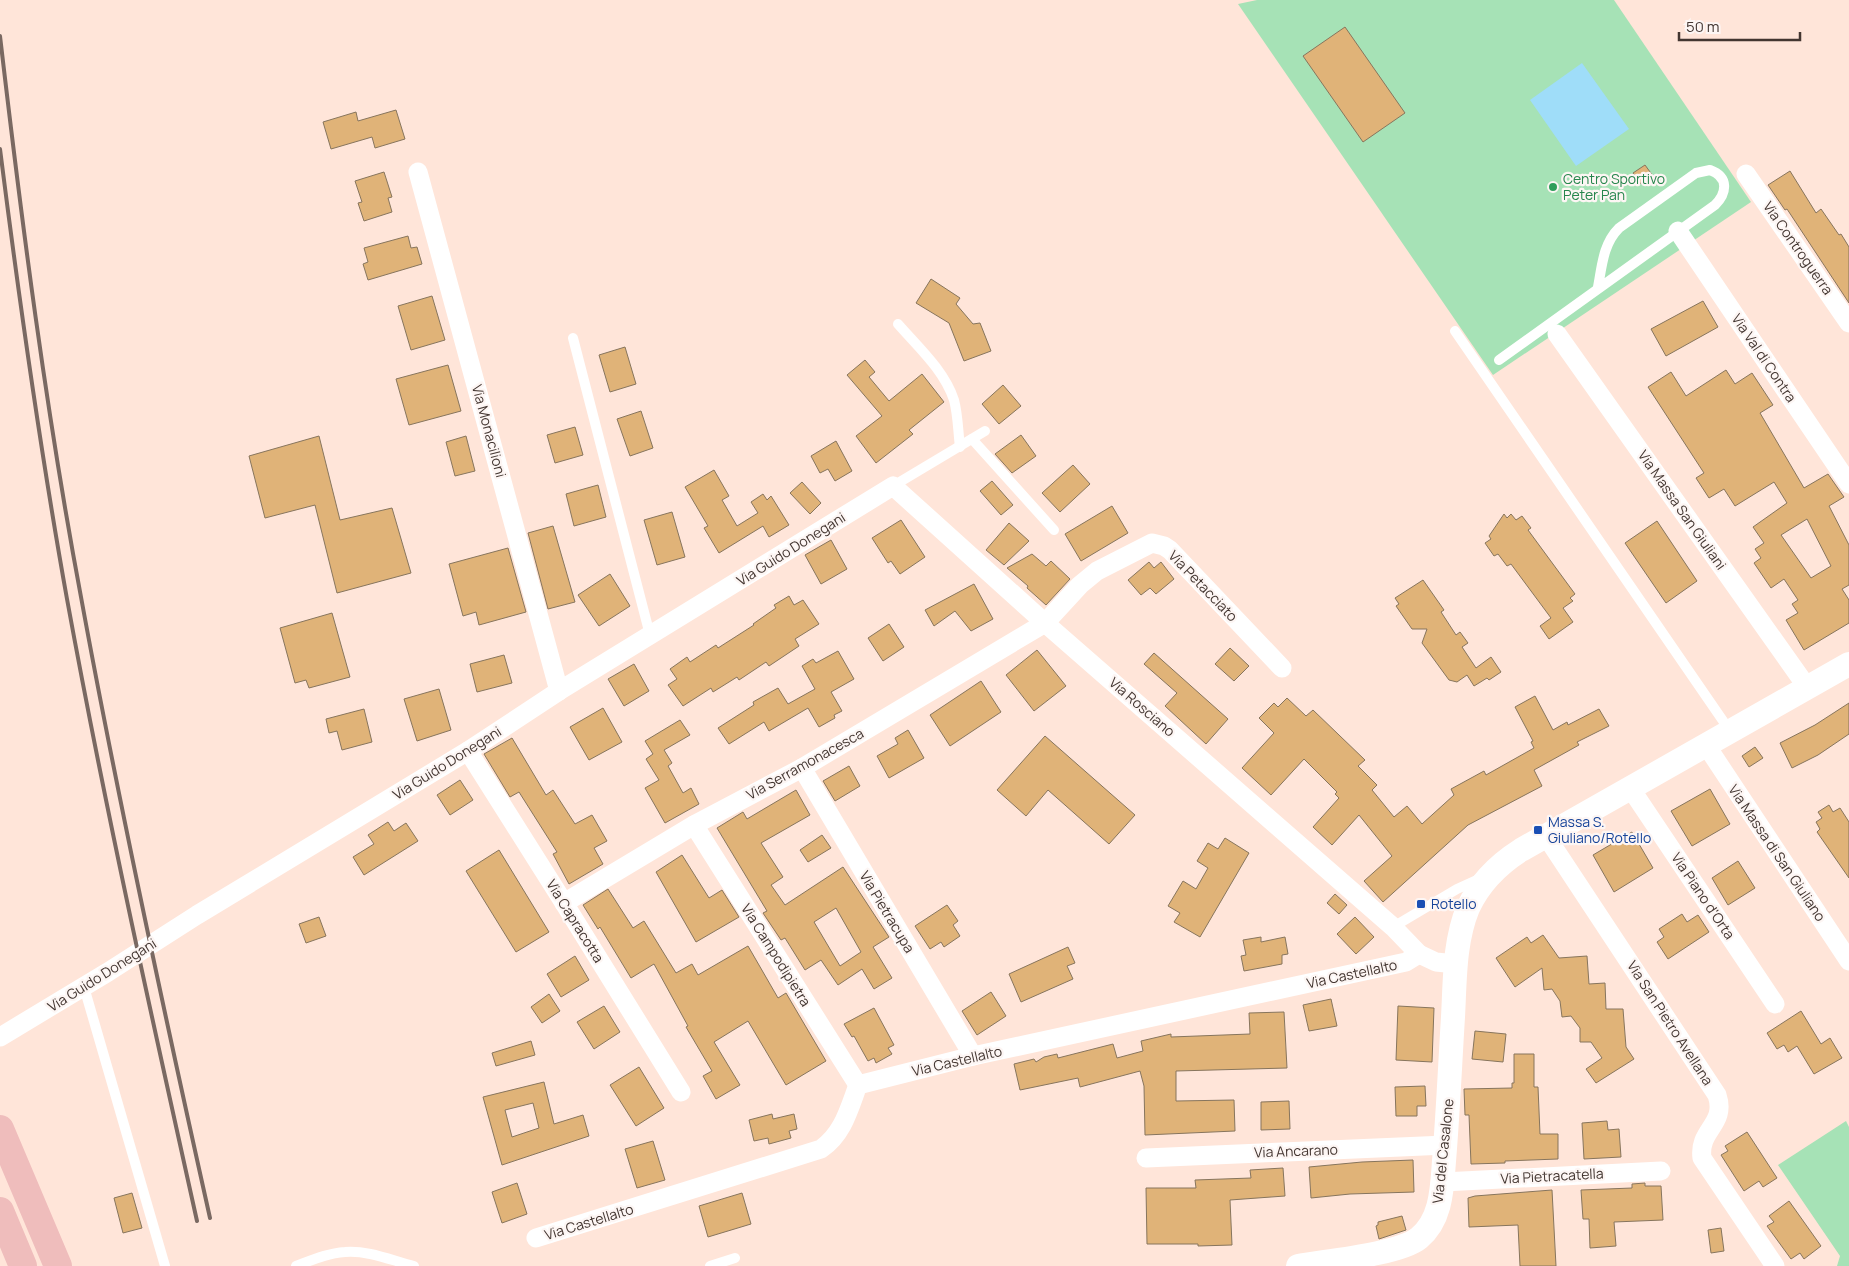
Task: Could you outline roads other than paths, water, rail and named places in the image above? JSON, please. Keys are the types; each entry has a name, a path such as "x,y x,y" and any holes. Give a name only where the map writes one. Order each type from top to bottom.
{"highway":[{"path":"0,1129 58,1266"},
{"path":"0,1211 23,1266"}],"street":[{"name":"Via Monacilioni","path":"418,172 559,691"},
{"name":"Via Controguerra","path":"1746,174 1849,323"},
{"name":"Via Val di Contra","path":"1678,231 1849,484"},
{"name":"Via Massa San Giuliani","path":"1557,334 1807,687"},
{"name":"Via Guido Donegani","path":"0,1037 468,751 559,691 893,486"},
{"name":"Via Rosciano","path":"893,486 1393,927 1419,954"},
{"name":"Via Petacciato","path":"1045,622 1080,585 1097,572 1145,546 1158,544 1170,550 1282,668"},
{"name":"Via Serramonacesca","path":"564,903 694,825 802,768 1045,622"},
{"path":"1419,954 1436,962 1456,964 1469,907 1481,887 1492,874 1513,855 1849,664"},
{"name":"Via Massa di San Giuliano","path":"1706,745 1849,961"},
{"name":"Via Capracotta","path":"468,751 680,1092"},
{"name":"Via Pietracupa","path":"802,768 973,1056"},
{"name":"Via Piano d'Orta","path":"1632,789 1775,1004"},
{"name":"Via Campodipietra","path":"694,825 858,1085"},
{"name":"Via San Pietro Avellana","path":"1546,836 1714,1090 1718,1099 1719,1109 1717,1118 1702,1142 1702,1158 1774,1266"},
{"name":"Via Castellalto","path":"536,1238 821,1149 832,1140 842,1126 858,1085 973,1056 1406,962 1419,954"},
{"name":"Via del Casalone","path":"1298,1266 1397,1248 1414,1242 1426,1231 1436,1215 1440,1200 1446,1145 1456,964"},
{"name":"Via Ancarano","path":"1146,1158 1446,1145"},
{"name":"Via Pietracatella","path":"1442,1182 1661,1171"}],"lane":[{"path":"1498,360 1715,205 1722,198 1724,184 1720,176 1710,170 1696,173 1619,228 1611,237 1607,246 1598,288"},
{"path":"898,324 941,374 948,386 956,412 960,446"},
{"path":"1455,331 1730,731"},
{"path":"573,338 650,635"},
{"path":"893,486 985,432"},
{"path":"972,439 1054,530"},
{"path":"1393,927 1457,888 1492,874"},
{"path":"84,987 165,1266"},
{"path":"296,1266 327,1255 347,1252 361,1253 414,1266"},
{"path":"710,1266 735,1258"}],"water":[{"path":"1582,63 1629,129 1576,166 1530,100"}],"railway":[{"path":"0,36 36,317 68,527 126,831 210,1218"},
{"path":"0,149 30,374 67,599 113,833 197,1221"}],"place":[{"name":"Centro Sportivo Peter Pan","path":"1553,187"},
{"name":"Massa S. Giuliano/Rotello","path":"1538,830"},
{"name":"Rotello","path":"1421,904"}]}
